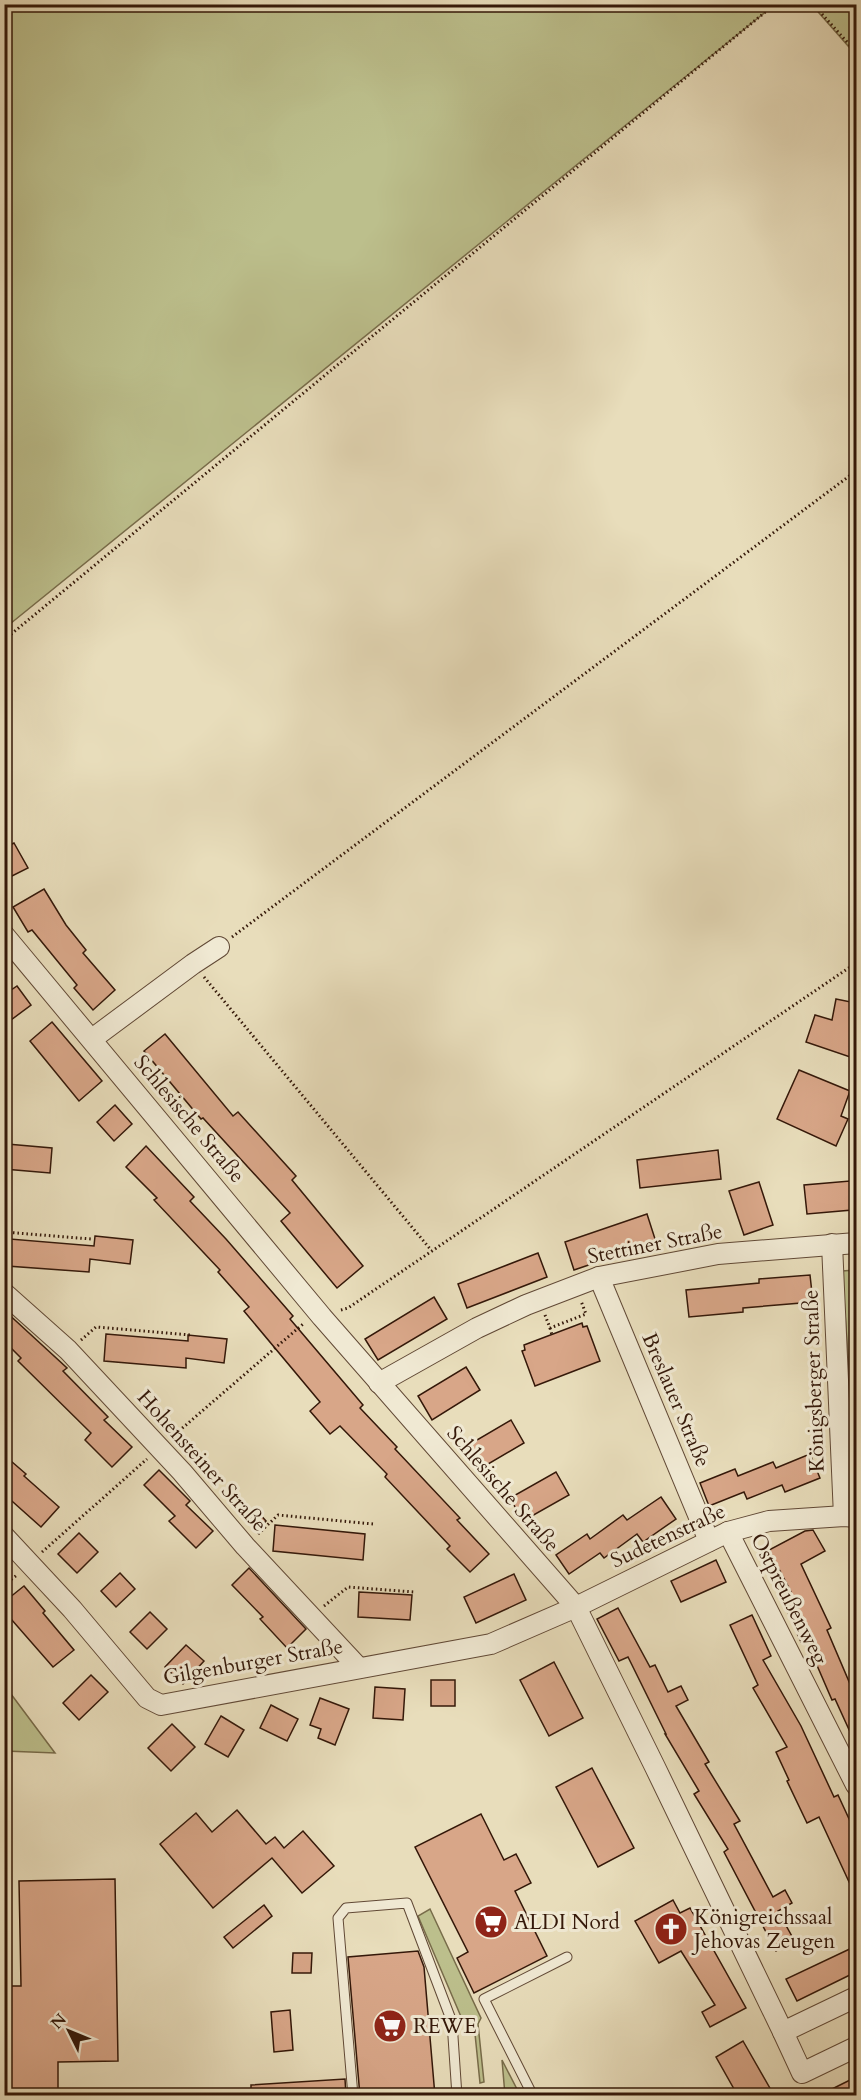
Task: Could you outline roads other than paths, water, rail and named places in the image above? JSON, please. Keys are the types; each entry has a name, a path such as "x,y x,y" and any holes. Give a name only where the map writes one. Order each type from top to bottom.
{"street":[{"name":"Schlesische Straße","path":"4,935 322,1317 576,1607 656,1767 802,2073 856,2047"},
{"path":"92,1039 219,947"},
{"name":"Stettiner Straße","path":"379,1383 477,1328 526,1305 599,1277 718,1254 856,1243"},
{"name":"Königsberger Straße","path":"832,1244 850,1516"},
{"name":"Breslauer Straße","path":"599,1277 709,1541"},
{"name":"Hohensteiner Straße","path":"4,1293 68,1350 358,1667"},
{"name":"Sudetenstraße","path":"576,1607 728,1532 769,1521 850,1516"},
{"name":"Ostpreußenweg","path":"728,1532 856,1785"},
{"name":"Gilgenburger Straße","path":"4,1536 147,1698 161,1705 491,1644 576,1607"},
{"path":"783,2032 856,1997"}],"lane":[{"path":"352,2096 338,1918 346,1908 408,1903 452,2022 458,2096"},
{"path":"533,2096 484,1999 567,1957"}],"place":[{"name":"ALDI Nord","path":"491,1922"},
{"name":"Königreichssaal Jehovas Zeugen","path":"671,1929"},
{"name":"REWE","path":"390,2026"}]}
